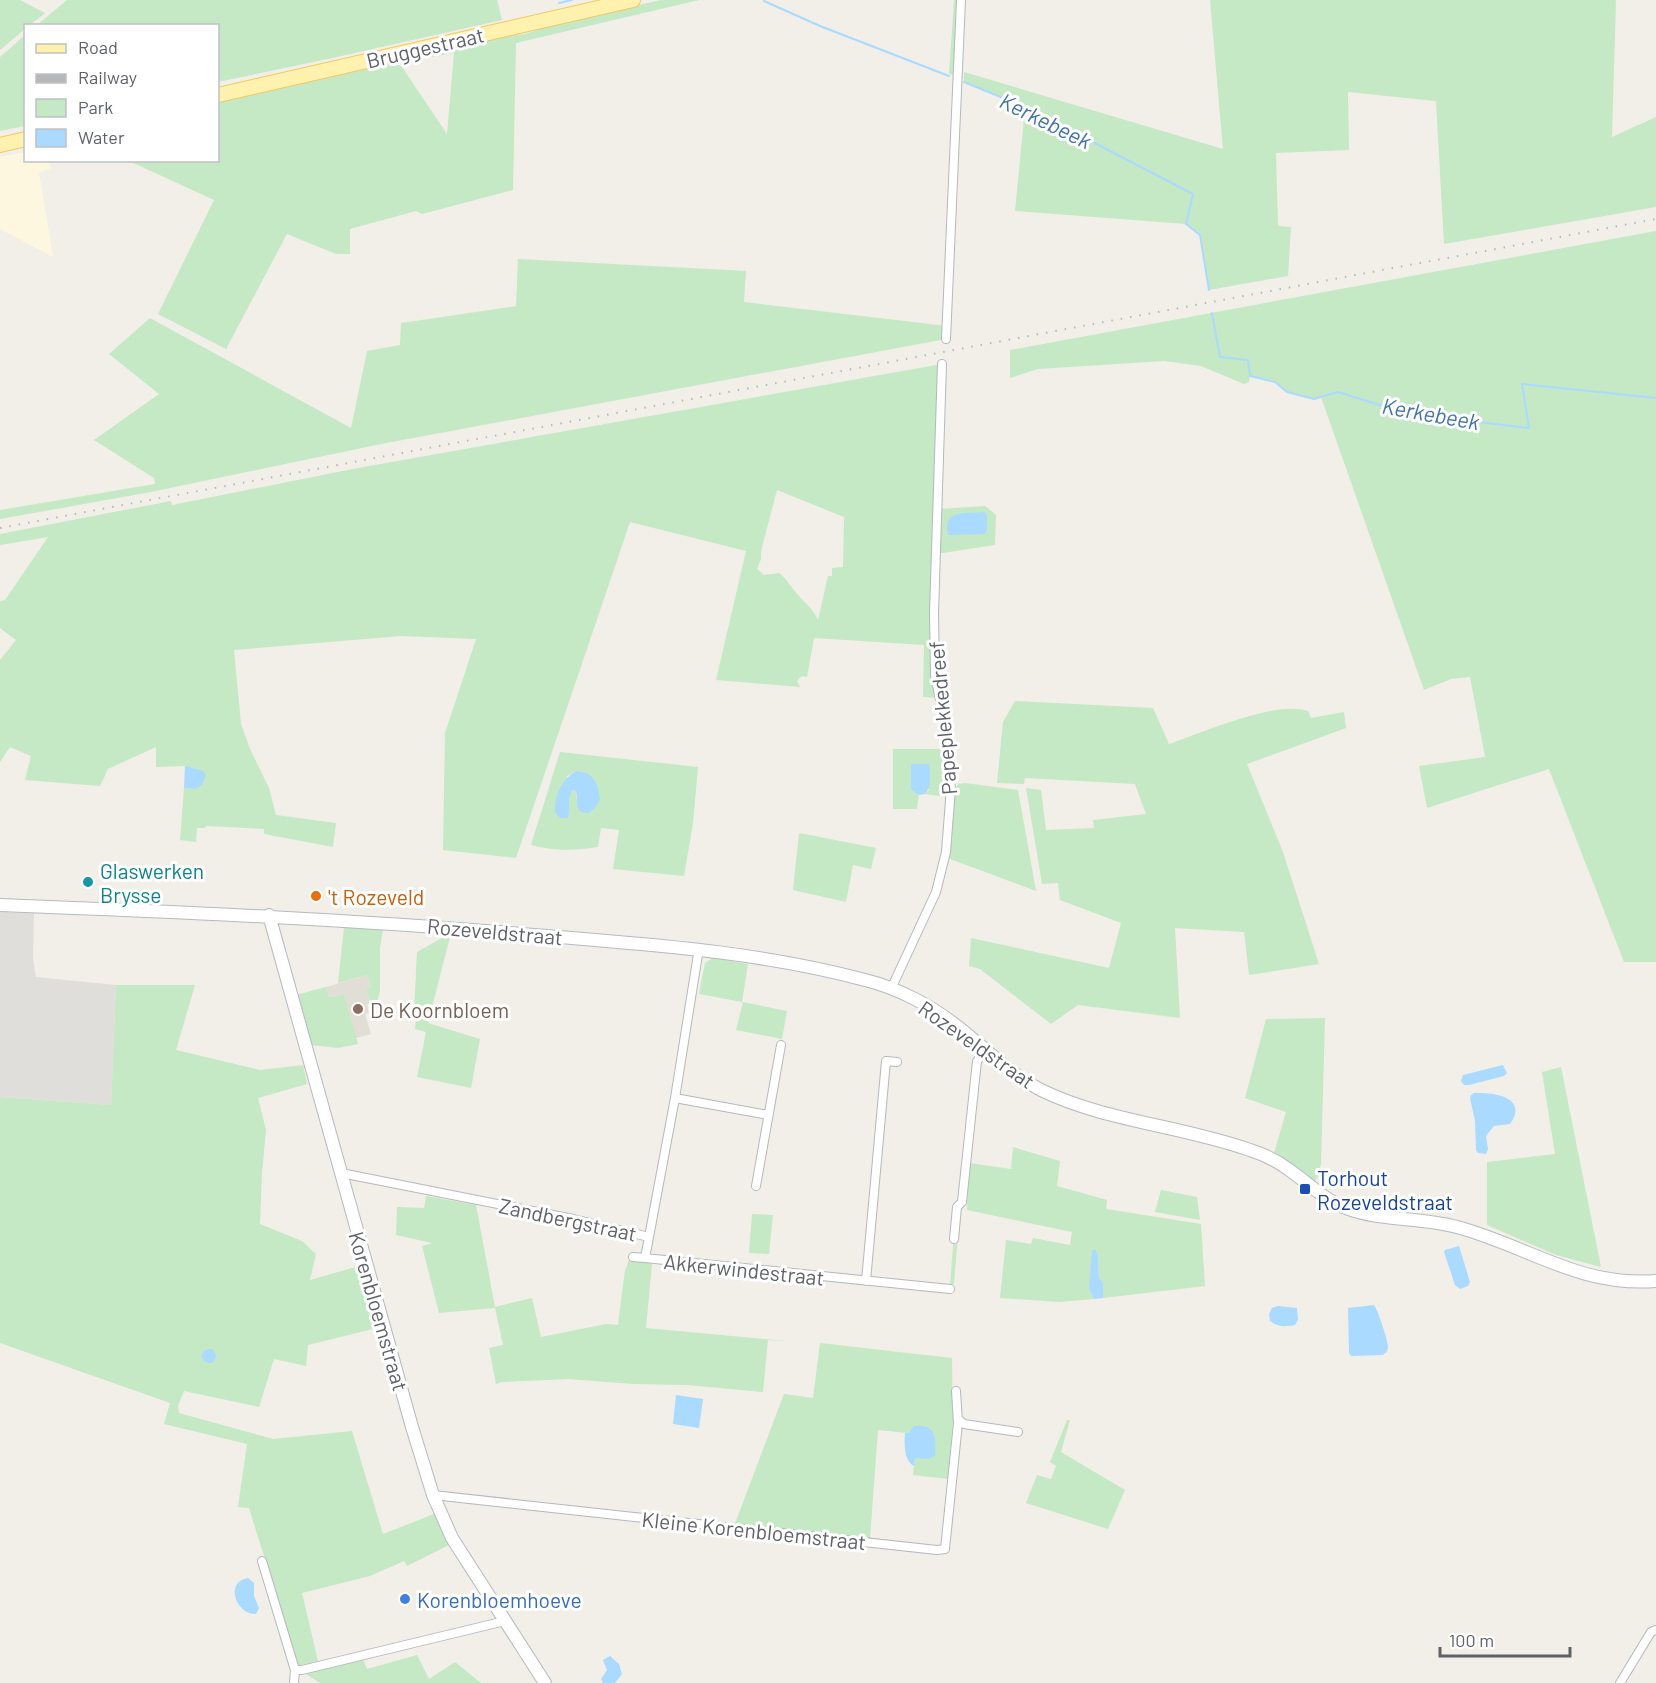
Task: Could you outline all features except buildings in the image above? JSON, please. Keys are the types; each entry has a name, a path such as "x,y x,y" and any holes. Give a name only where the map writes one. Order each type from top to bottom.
{"main road":[{"name":"Bruggestraat","path":"219,95 633,0"},
{"path":"0,145 24,139"}],"street":[{"path":"946,339 961,0"},
{"name":"Papeplekkedreef","path":"891,989 936,892 946,852 951,788 942,710 935,675 934,601 942,364"},
{"name":"Rozeveldstraat","path":"0,905 269,915 699,948 865,979 891,989 938,1013 1028,1082 1054,1095 1082,1106 1234,1145 1268,1157 1287,1168 1337,1205 1349,1210 1425,1219 1457,1227 1512,1245 1551,1264 1604,1279 1630,1282 1656,1281"},
{"name":"Korenbloemstraat","path":"269,915 433,1495 452,1538 545,1683"},
{"name":"Zandbergstraat","path":"341,1173 573,1219 649,1237 675,1098 699,948"},
{"path":"756,1186 781,1046"},
{"path":"954,1239 957,1208 962,1202 977,1061 985,1051"},
{"path":"866,1281 886,1061 897,1062"},
{"path":"675,1098 768,1115"},
{"name":"Akkerwindestraat","path":"649,1237 645,1258 950,1289"},
{"name":"Zandbergstraat","path":"633,1257 645,1258"},
{"path":"956,1391 958,1419 964,1424 1018,1432"},
{"name":"Kleine Korenbloemstraat","path":"433,1495 742,1530 945,1549 958,1419"},
{"path":"261,1561 295,1670 294,1683"},
{"path":"295,1670 506,1621"},
{"path":"1620,1683 1651,1632 1656,1630"}],"shaded area":[{"path":"24,152 24,162 49,162 51,168 39,173 53,257 0,229 0,157"},
{"path":"0,912 34,913 33,958 36,977 116,985 111,1105 0,1097"},
{"name":"De Koornbloem","path":"367,975 371,987 366,989 371,1003 367,1004 369,1013 365,1014 371,1034 356,1038 344,994 329,997 326,987"}],"green space":[{"path":"0,0 20,0 45,13 31,24 24,24 24,30 0,50"},
{"path":"67,0 497,0 502,20 219,82 219,24 38,24"},
{"path":"661,0 699,0 516,43 513,190 422,214 416,211 350,229 350,254 336,254 287,234 226,349 158,314 214,200 131,162 219,162 219,102 394,62 402,67 447,134 454,53 430,57 433,53 509,35 528,33 545,26"},
{"path":"954,0 959,0 956,76 949,74"},
{"path":"1210,0 1616,0 1612,137 1656,117 1656,207 1444,244 1436,101 1348,92 1349,150 1276,153 1278,226 1291,227 1288,276 1209,290 1200,236 1186,224 1015,211 1025,108 964,82 964,72 1223,149"},
{"path":"24,36 24,126 0,131 0,57"},
{"path":"1656,231 1656,962 1624,962 1549,769 1427,808 1419,766 1485,757 1470,677 1451,679 1424,690 1321,397 1314,399 1287,392 1275,382 1250,376 1249,382 1244,384 1201,366 1164,361 1038,369 1010,378 1010,350"},
{"path":"518,259 746,271 744,302 947,326 946,339 381,444 151,492 0,519 0,510 155,484 154,478 94,440 159,394 109,354 150,318 351,428 367,351 400,345 401,323 516,306"},
{"path":"942,364 938,509 985,506 996,515 995,545 936,554 934,613 940,698 923,697 924,645 814,638 807,677 802,676 797,681 800,687 716,680 746,551 630,522 516,858 443,850 445,733 476,639 401,636 234,650 241,724 269,788 276,815 336,823 333,847 264,834 264,829 206,826 197,828 196,842 180,840 184,788 195,789 185,766 156,767 156,747 108,769 100,786 25,780 31,756 10,747 0,762 0,660 16,640 0,628 0,601 5,600 48,537 0,545 0,534 171,501 172,505 358,468","holes":["777,490 844,517 843,567 832,568 832,576 828,576 818,620 779,573 764,575 757,569"]},
{"path":"1015,701 1153,708 1169,744 1238,719 1277,710 1308,711 1311,718 1344,712 1346,728 1247,764 1283,852 1319,964 1249,975 1244,932 1175,928 1180,1018 1078,1005 1051,1024 980,969 969,966 971,938 1109,968 1121,923 1060,900 1058,883 1042,884 1026,788 1041,790 1046,830 1094,828 1093,820 1146,814 1135,784 1025,778 1024,784 997,783 1003,722"},
{"path":"893,749 946,749 947,797 925,794 929,790 912,764 911,790 919,795 917,809 893,809"},
{"path":"560,752 698,767 693,823 684,876 613,869 619,830 601,828 598,847 564,850 531,845","holes":["576,771 585,772 576,800 577,793 573,790 568,799 567,776"]},
{"path":"958,784 1018,790 1036,891 950,859 955,789"},
{"path":"799,833 876,848 871,869 853,865 846,902 793,890"},
{"path":"344,927 383,930 380,948 380,990 377,1003 372,1006 366,989 371,987 367,975 338,983"},
{"path":"443,933 451,933 428,1023 480,1039 471,1088 417,1077 426,1032 415,1029 417,952 442,938"},
{"path":"713,958 748,964 742,1002 699,994 705,963"},
{"path":"116,985 195,985 176,1050 260,1070 303,1065 307,1084 258,1098 266,1130 260,1224 302,1241 316,1254 310,1280 359,1266 377,1328 308,1345 306,1366 274,1359 259,1407 184,1391 178,1406 179,1413 273,1439 352,1431 383,1534 434,1514 449,1545 407,1566 404,1561 370,1576 302,1593 318,1661 298,1666 249,1508 238,1507 247,1444 164,1424 170,1403 0,1343 0,1097 111,1105"},
{"path":"326,987 329,997 344,994 358,1044 338,1048 311,1045 296,995"},
{"path":"743,1002 787,1011 782,1039 736,1030"},
{"path":"1325,1018 1321,1164 1317,1178 1311,1186 1272,1160 1286,1112 1245,1098 1266,1019"},
{"path":"1561,1067 1601,1267 1556,1255 1487,1225 1487,1162 1555,1154 1542,1072"},
{"path":"1013,1147 1060,1161 1057,1186 1107,1200 1106,1209 1201,1224 1205,1286 1103,1298 1098,1256 1094,1250 1089,1289 1094,1299 1059,1302 1000,1298 1006,1240 1031,1244 1033,1238 1070,1245 1072,1232 967,1210 969,1163 1011,1169"},
{"path":"1161,1190 1197,1197 1200,1220 1155,1212"},
{"path":"426,1196 476,1205 495,1307 532,1298 541,1337 606,1324 618,1325 625,1270 629,1260 652,1264 646,1328 786,1341 768,1340 763,1392 687,1385 568,1379 496,1384 489,1348 503,1345 495,1308 439,1313 422,1246 432,1243 396,1235 397,1207 424,1208"},
{"path":"752,1214 773,1215 769,1254 749,1253"},
{"path":"954,1234 958,1235 954,1284 950,1285"},
{"path":"820,1343 952,1358 953,1421 948,1479 913,1475 915,1457 927,1459 908,1433 878,1430 870,1538 734,1526 784,1394 813,1398"},
{"path":"1067,1420 1070,1420 1061,1452 1125,1490 1108,1529 1026,1503 1037,1475 1051,1479 1056,1466 1050,1462"},
{"path":"417,1655 429,1679 455,1662 481,1683 320,1683 303,1672 362,1657 367,1669"}],"water":[{"path":"984,512 987,515 985,534 948,535 947,527 952,517 963,513"},
{"path":"911,764 929,764 930,784 925,794 919,795 911,790"},
{"path":"185,766 203,771 206,775 202,785 195,789 184,788"},
{"path":"576,771 591,776 598,788 600,800 588,813 580,812 577,806 577,793 573,790 570,796 568,818 560,818 555,812 558,794 563,783"},
{"path":"1503,1065 1507,1073 1504,1076 1469,1085 1464,1085 1461,1081 1463,1075"},
{"path":"1474,1093 1499,1095 1512,1102 1515,1108 1515,1115 1510,1124 1494,1126 1486,1136 1488,1149 1486,1154 1478,1153 1476,1150 1475,1121 1470,1098"},
{"path":"1459,1246 1470,1282 1468,1286 1460,1289 1455,1285 1444,1252"},
{"path":"1095,1249 1098,1256 1099,1278 1103,1283 1103,1298 1094,1299 1089,1289 1092,1251"},
{"path":"1374,1305 1385,1332 1387,1351 1383,1355 1351,1356 1349,1353 1348,1308"},
{"path":"1278,1306 1297,1308 1298,1320 1295,1325 1282,1326 1270,1321 1269,1314 1272,1308"},
{"path":"206,1349 212,1349 216,1356 212,1363 206,1363 202,1359 202,1353"},
{"path":"676,1395 703,1399 699,1428 673,1424"},
{"path":"914,1426 927,1427 934,1434 935,1456 927,1459 915,1458 914,1466 906,1456 905,1433 909,1433"},
{"path":"248,1578 254,1583 254,1596 259,1608 256,1614 243,1609 235,1598 236,1585"},
{"path":"610,1656 619,1664 622,1674 615,1683 603,1683 601,1679 607,1670 603,1660"}],"waterway":[{"path":"559,3 572,0"},
{"name":"Kerkebeek","path":"764,1 820,26 949,76"},
{"name":"Kerkebeek","path":"964,82 1025,107 1193,194 1186,224 1200,235 1209,290"},
{"name":"Kerkebeek","path":"1212,313 1220,357 1248,360 1250,376 1275,382 1287,392 1314,399 1338,392 1405,413 1529,428 1522,384 1656,398"}],"railway":[{"path":"0,528 1656,219"}],"place":[{"name":"Glaswerken Brysse","path":"88,882"},
{"name":"'t Rozeveld","path":"316,896"},
{"name":"De Koornbloem","path":"358,1009"},
{"name":"Torhout Rozeveldstraat","path":"1305,1189"},
{"name":"Korenbloemhoeve","path":"405,1599"}]}
